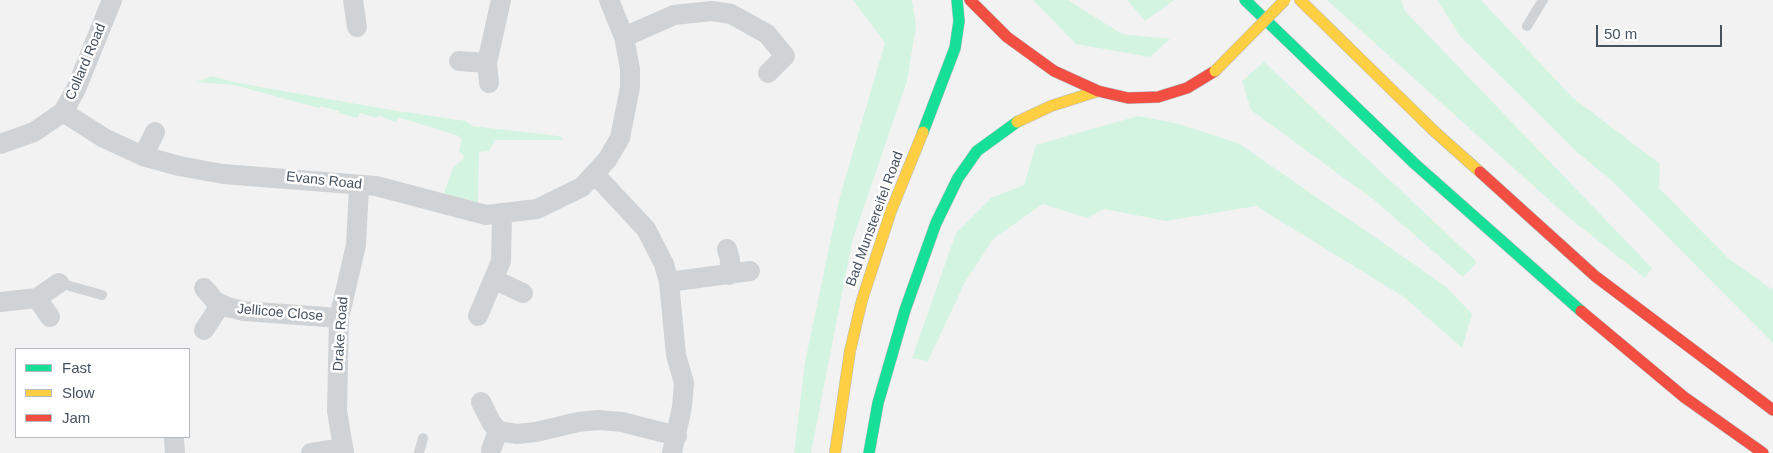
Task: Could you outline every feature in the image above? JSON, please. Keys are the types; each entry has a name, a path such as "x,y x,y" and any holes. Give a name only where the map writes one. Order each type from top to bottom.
{"highway":[{"name":"Bad Munstereifel Road","path":"835,453 850,352 862,300 891,211 946,76 955,48 959,21 957,0"},
{"path":"970,0 1007,37 1039,61 1076,83 1098,91 1128,98 1158,97 1187,88 1215,71 1286,0"},
{"path":"1245,0 1415,164 1568,300 1684,397 1763,453"},
{"path":"1300,0 1434,131 1595,276 1773,410"},
{"path":"869,453 878,403 905,310 936,223 958,178 977,151 1019,121 1051,106 1098,91"},
{"path":"1684,397 1741,453"}],"street":[{"name":"Collard Road","path":"0,144 34,132 63,112 76,90 112,0"},
{"path":"353,0 358,27"},
{"path":"489,83 487,63 501,0"},
{"name":"Evans Road","path":"63,112 104,138 143,156 224,174 376,186 468,212 502,215 543,208 582,187 594,177 620,138 630,87 630,69 624,37 609,0"},
{"path":"624,37 674,14 720,6 767,34 785,56 768,73"},
{"path":"459,61 487,63"},
{"path":"143,156 155,132"},
{"path":"481,402 498,431 517,434 536,432 578,422 598,420 622,422 675,444 684,383 676,355 669,282 659,252 646,229 602,182 594,177"},
{"name":"Drake Road","path":"344,450 338,411 339,318 356,245 359,186"},
{"path":"478,316 501,261 502,215"},
{"path":"727,249 730,260 729,274"},
{"path":"669,282 750,272"},
{"path":"494,280 522,293"},
{"path":"0,302 37,298 59,283"},
{"name":"Jellicoe Close","path":"204,288 215,301 244,311 339,318"},
{"path":"37,298 50,316"},
{"name":"Jellicoe Close","path":"204,330 221,304"},
{"path":"491,450 498,431"},
{"path":"311,453 344,450"}],"lane":[{"path":"1527,26 1544,0"},
{"path":"59,283 102,295"},
{"path":"419,453 423,438"}],"green space":[{"path":"853,0 912,0 916,26 907,81 852,242 811,453 794,453 805,362 840,196 885,43"},
{"path":"1033,0 1068,0 1122,34 1170,39 1150,57 1076,44"},
{"path":"1127,0 1174,0 1145,21"},
{"path":"1327,0 1401,0 1405,11 1652,268 1645,278 1567,216"},
{"path":"1437,0 1481,0 1572,97 1660,164 1659,188 1728,258 1773,290 1773,343 1612,181 1577,152 1460,36"},
{"path":"1264,62 1477,262 1463,277 1374,200 1251,110 1242,81"},
{"path":"211,76 238,83 391,110 466,121 472,126 558,136 562,140 495,140 489,151 479,152 478,202 468,201 444,193 453,168 464,158 459,150 462,139 459,136 398,117 396,122 378,115 377,118 360,113 358,118 338,113 339,111 320,106 319,108 234,85 197,82"},
{"path":"1138,116 1179,124 1238,143 1421,269 1447,288 1472,314 1462,348 1404,297 1256,206 1166,221 1104,209 1087,218 1043,204 994,238 965,282 928,361 912,358 956,233 991,198 1024,185 1036,145"}],"traffic: fast":[{"path":"923,132 955,48 959,21 957,0"},
{"path":"1245,0 1415,164 1581,311"},
{"path":"869,453 878,403 905,310 936,223 958,178 977,151 1017,122"}],"traffic: slow":[{"path":"1215,71 1285,0"},
{"path":"1300,0 1434,131 1480,172"},
{"path":"1017,122 1051,106 1098,91"},
{"path":"835,453 850,351 862,300 891,211 923,132"}],"traffic: jam":[{"path":"970,0 1007,37 1054,71 1098,91 1128,98 1158,97 1187,88 1215,71"},
{"path":"1480,172 1595,276 1773,410"},
{"path":"1581,311 1684,397 1763,453"}]}
